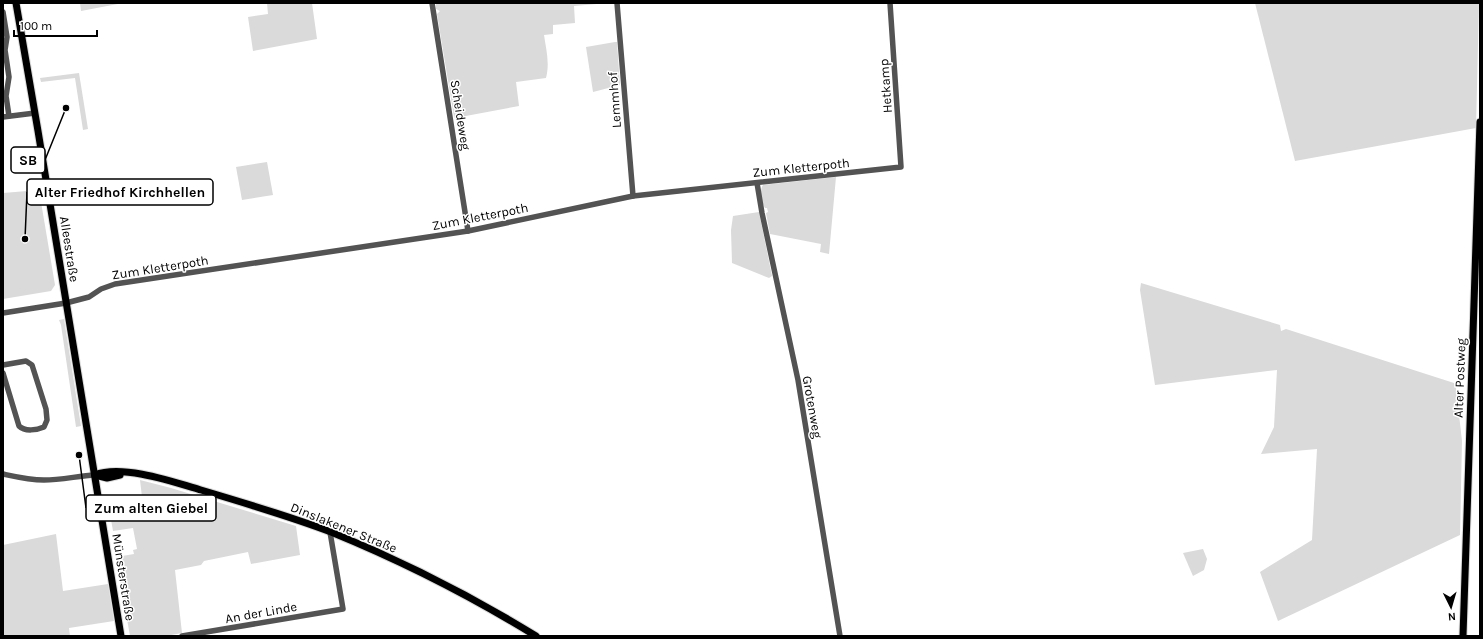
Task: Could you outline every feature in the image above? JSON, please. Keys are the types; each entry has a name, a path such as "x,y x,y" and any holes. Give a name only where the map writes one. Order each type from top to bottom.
{"main road":[{"name":"Alleestraße","path":"16,3 95,475"},
{"name":"Alter Postweg","path":"1463,636 1480,122"},
{"name":"Dinslakener Straße","path":"95,475 107,478 130,473 157,477 330,532 389,557 447,585 536,636"},
{"name":"Münsterstraße","path":"95,475 121,636"}],"street":[{"name":"Scheideweg","path":"432,3 468,231"},
{"name":"Lemmhof","path":"617,3 633,196"},
{"name":"Hetkamp","path":"890,3 902,167"},
{"path":"3,12 7,37 5,50 10,77 6,96 6,117 35,113"},
{"name":"Zum Kletterpoth","path":"3,313 66,303 88,297 101,289 115,284 468,231 633,196 902,167"},
{"name":"Grotenweg","path":"757,183 762,213 798,380 840,636"},
{"path":"3,365 26,361 32,365 46,409 47,420 44,427 27,430 19,426 3,373"},
{"path":"3,474 31,480 95,475"},
{"name":"An der Linde","path":"182,636 343,609 330,532"}],"shaded area":[{"path":"80,3 123,3 81,11"},
{"path":"267,3 312,3 317,39 253,51 248,17 268,14"},
{"path":"436,3 608,3 574,6 575,23 553,25 553,34 544,35 548,61 546,78 516,82 519,106 455,118 437,14 440,11 436,9"},
{"path":"1255,3 1479,3 1476,128 1295,161"},
{"path":"617,42 620,85 593,92 586,47"},
{"path":"79,73 88,129 83,130 75,78 41,82 40,78"},
{"path":"267,162 273,195 242,200 236,167"},
{"path":"836,177 829,254 820,252 821,244 770,234 766,213 768,212 767,208 764,206 761,196 763,185"},
{"path":"39,190 55,285 51,291 3,299 3,193"},
{"path":"759,212 772,276 769,278 732,263 731,230 733,216"},
{"path":"1141,283 1280,325 1281,331 1286,329 1454,383 1456,388 1462,441 1460,535 1278,621 1260,572 1312,540 1317,449 1261,454 1274,427 1277,370 1155,385 1140,290"},
{"path":"64,319 81,426 76,427 59,320"},
{"path":"140,480 296,526 300,555 251,564 248,552 204,561 201,565 175,570 182,633 166,636 130,636 116,557 134,554 133,550 137,549 133,528 113,531 110,514 126,513 127,516 144,514"},
{"path":"56,534 63,591 108,584 114,621 69,628 70,636 3,636 3,545"},
{"path":"1203,549 1207,559 1204,570 1193,576 1183,553"}],"place":[{"name":"SB","path":"66,108"},
{"name":"Alter Friedhof Kirchhellen","path":"25,239"},
{"name":"Zum alten Giebel","path":"79,455"}]}
